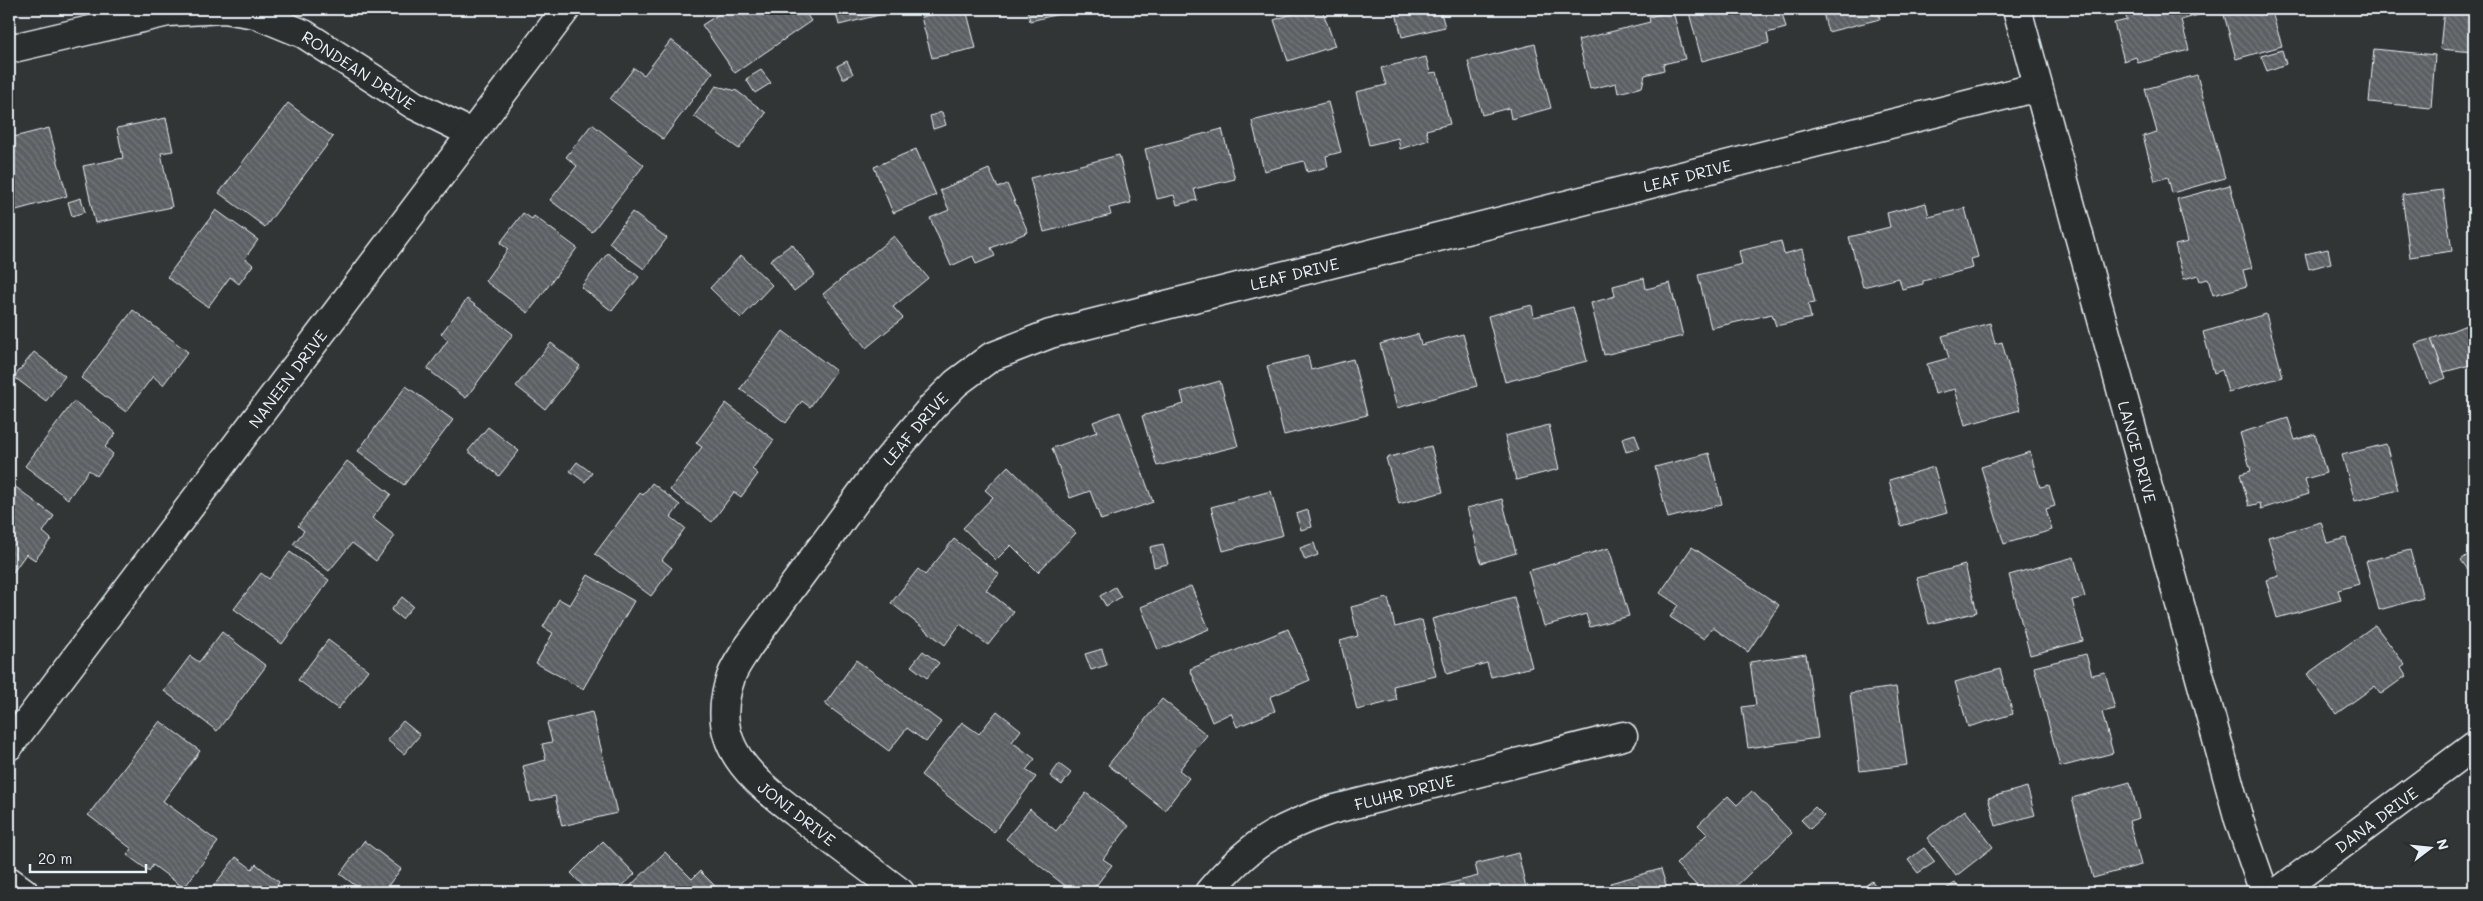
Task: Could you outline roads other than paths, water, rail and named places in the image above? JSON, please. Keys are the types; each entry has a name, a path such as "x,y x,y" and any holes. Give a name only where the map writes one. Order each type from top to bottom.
{"street":[{"name":"RONDEAN DRIVE","path":"9,49 168,12 224,9 254,14 304,34 414,105 471,133"},
{"name":"NANEEN DRIVE","path":"9,746 566,9"},
{"name":"LANCE DRIVE","path":"2017,9 2239,820 2264,892"},
{"name":"LEAF DRIVE","path":"724,712 731,676 748,647 874,476 938,401 956,383 991,357 1050,334 2038,87"},
{"name":"JONI DRIVE","path":"724,712 729,742 739,762 762,786 900,892"},
{"name":"FLUHR DRIVE","path":"1209,892 1228,870 1260,841 1296,822 1330,810 1623,736"},
{"name":"DANA DRIVE","path":"2278,892 2474,746"},
{"path":"9,881 24,892"}]}
